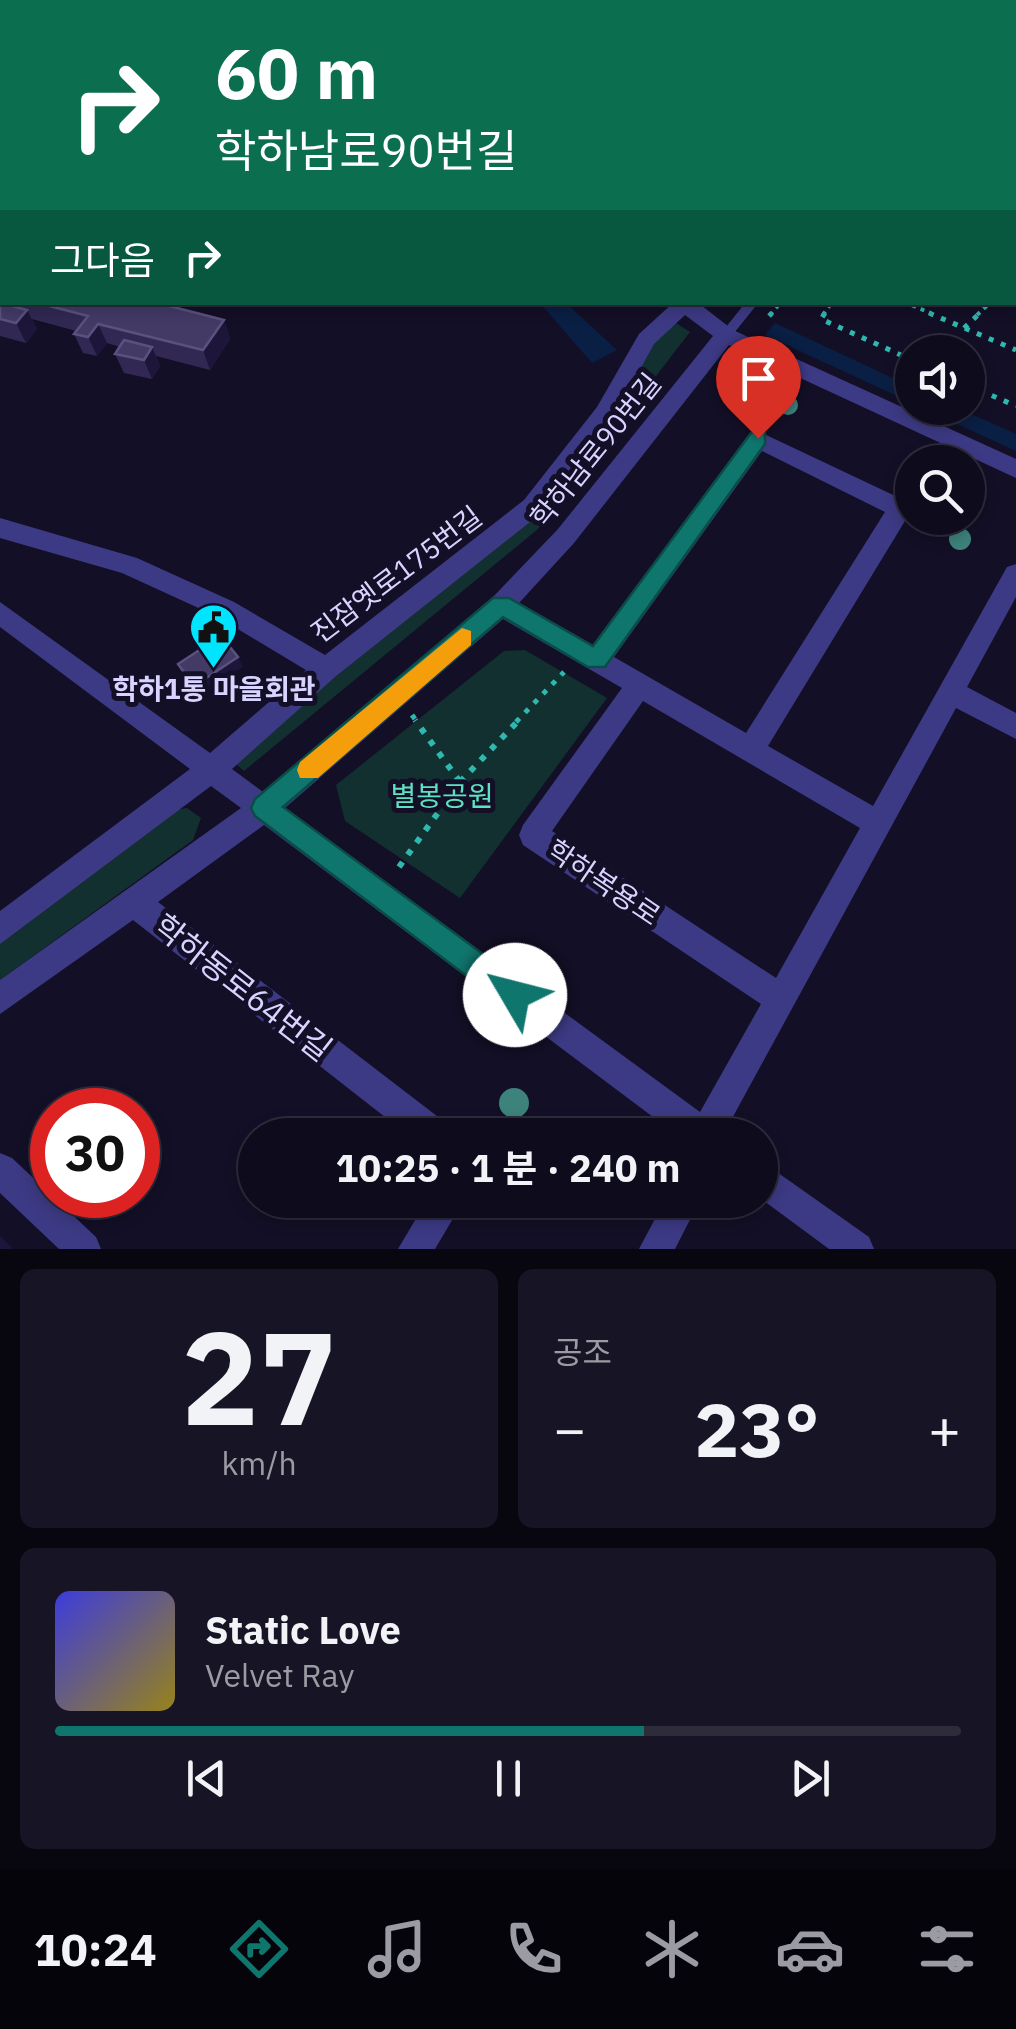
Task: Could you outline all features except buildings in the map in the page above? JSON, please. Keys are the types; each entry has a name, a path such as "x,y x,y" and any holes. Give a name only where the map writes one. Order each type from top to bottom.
{"street":[{"name":"진잠옛로175번길","path":"0,528 128,565 226,608 326,670 532,508 605,413 646,339 685,305"},
{"path":"687,305 726,335 1016,469"},
{"name":"학하남로90번길","path":"134,903 264,808 501,605 566,536 726,335"},
{"path":"584,662 758,438 900,508 751,750"},
{"path":"713,1118 880,825 1016,574"},
{"path":"501,605 584,662 639,685 880,825"},
{"path":"0,613 681,1118"},
{"path":"0,929 212,768 326,670"},
{"name":"학하복용로","path":"639,685 533,835 779,998"},
{"path":"951,692 1016,727"},
{"name":"학하동로64번길","path":"0,998 134,903 412,1118"},
{"path":"0,1170 84,1249"},
{"path":"778,1190 857,1249"},
{"path":"415,1249 435,1218"},
{"path":"656,1249 673,1218"}],"lane":[{"path":"726,335 751,305"}],"path":[{"path":"830,305 821,319 895,352"},
{"path":"911,305 1016,350"},
{"path":"964,328 989,305"},
{"path":"985,392 1016,406"},
{"path":"399,867 460,782 584,662"},
{"path":"412,715 460,782"}],"green space":[{"path":"676,323 690,332 538,529 244,771 235,763 320,689 541,512 664,326"},
{"name":"별봉공원","path":"525,650 607,698 460,898 345,821 336,785 504,651"},
{"path":"187,808 201,818 193,840 0,980 0,941 175,810"}],"water":[{"path":"542,305 568,305 617,350 592,363"},
{"path":"775,323 895,379 895,395 765,335"},
{"path":"985,420 1016,434 1016,451 959,425 985,425"}],"slow traffic":[{"path":"309,770 462,638"}],"place":[{"name":"학하1통 마을회관","path":"214,670"}],"route":[{"path":"515,995 264,808 501,605 596,660 758,438"}]}
